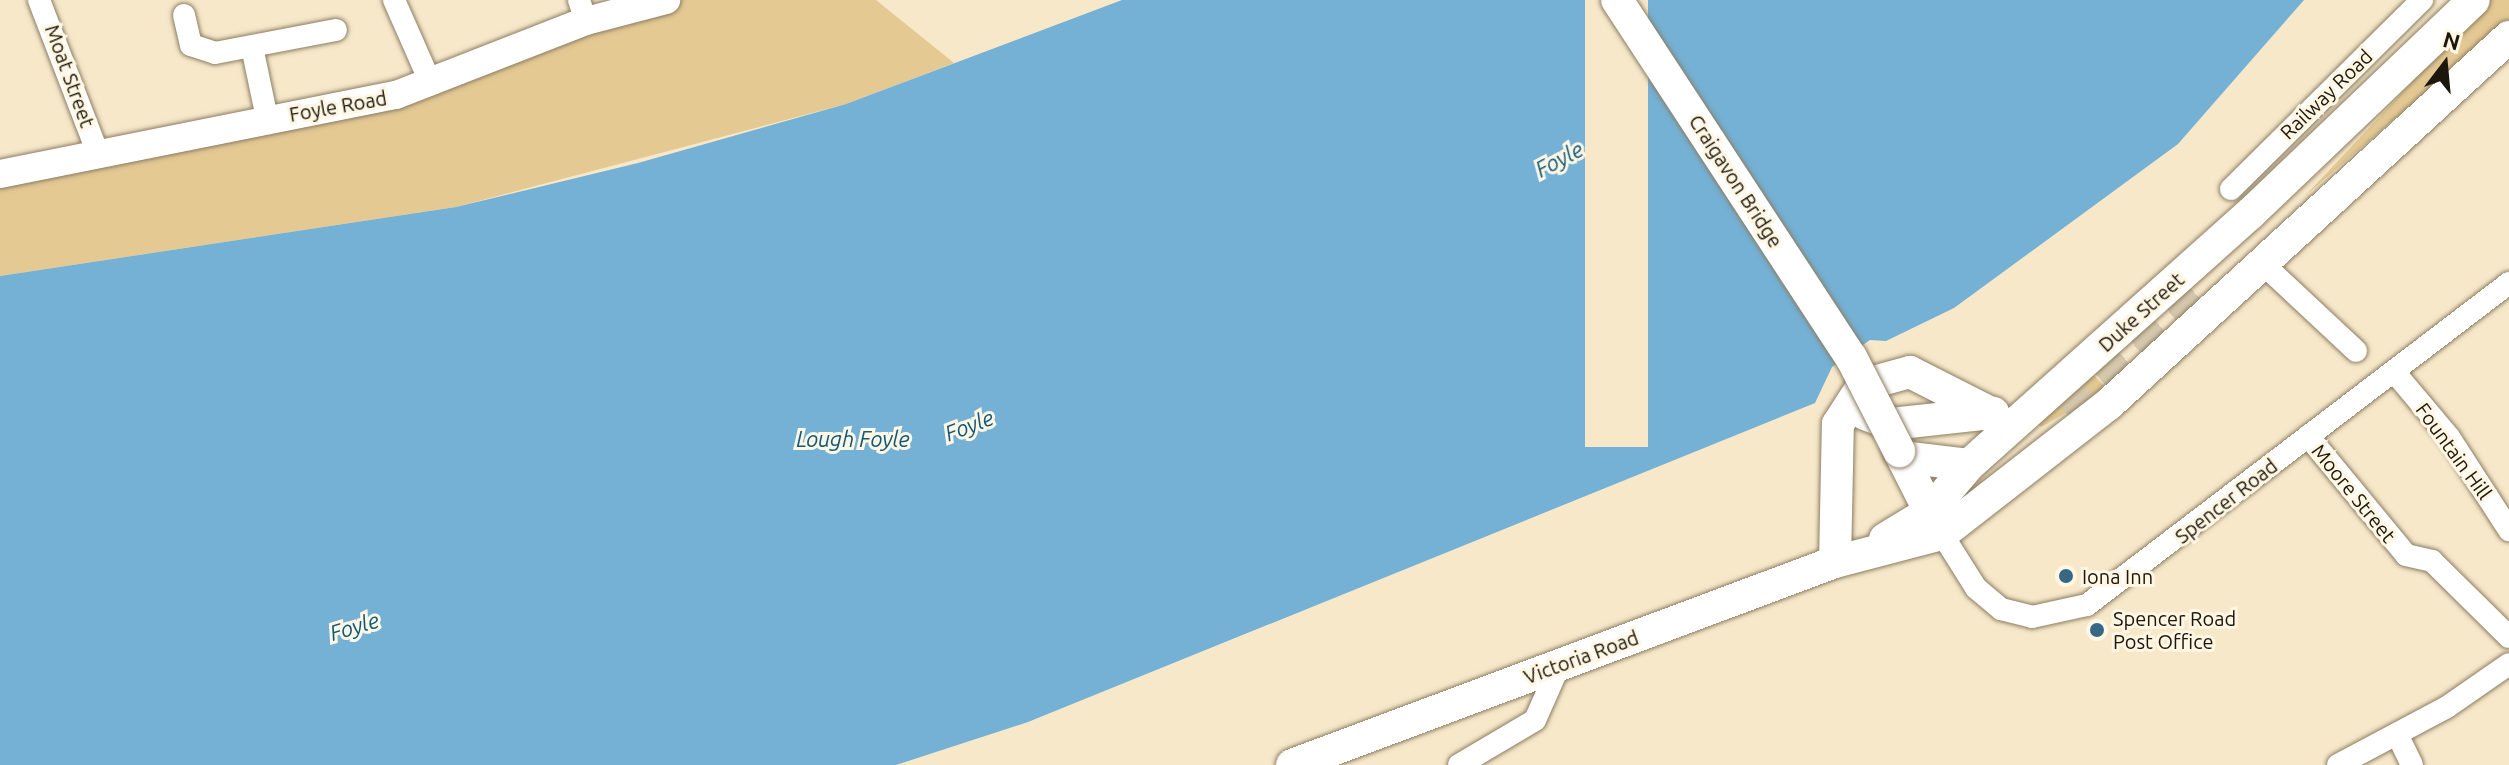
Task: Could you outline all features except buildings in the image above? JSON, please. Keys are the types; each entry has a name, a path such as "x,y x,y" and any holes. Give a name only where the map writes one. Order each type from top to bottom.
{"highway":[{"name":"Craigavon Bridge","path":"1617,0 1851,357 1936,523"},
{"name":"Duke Street","path":"1936,523 1969,465 2474,0"},
{"name":"Duke Street","path":"2193,290 2260,247 2375,156 2509,37"},
{"name":"Duke Street","path":"1936,523 2109,404 2260,247 2355,111"},
{"path":"1897,444 1897,402 1887,382 1845,358 1854,394 1874,423 1897,444 1969,465"},
{"path":"1837,489 1848,457 1994,413 1910,372 1887,382"},
{"path":"1835,562 1838,424 1854,394"},
{"name":"Victoria Road","path":"1292,765 1871,551 1936,523"}],"main road":[{"name":"Foyle Road","path":"0,174 431,84 582,10 666,0"}],"street":[{"name":"Moat Street","path":"39,0 98,154"},
{"path":"394,0 431,84"},
{"name":"Railway Road","path":"2231,189 2422,0"},
{"path":"184,15 191,45 215,53 336,30"},
{"path":"252,47 267,118"},
{"path":"2260,247 2356,351"},
{"name":"Spencer Road","path":"1936,523 1976,588 2001,609 2060,614 2087,605 2308,436 2396,374 2508,285"},
{"name":"Fountain Hill","path":"2396,374 2449,437 2509,530"},
{"name":"Moore Street","path":"2308,436 2406,555 2432,561 2509,637"},
{"path":"2338,765 2397,734 2509,664"},
{"path":"1459,765 1535,720 1559,666"},
{"path":"2397,734 2412,765"}],"shaded area":[{"path":"666,0 876,0 954,63 846,104 456,207 0,276 0,174 396,95"},
{"path":"2489,0 2509,0 2509,20 2305,196"},
{"path":"2090,372 2108,389 2041,427 2037,422"}],"water":[{"name":"Lough Foyle","path":"1122,0 2304,0 2178,144 1954,308 1886,341 1870,340 1832,367 1815,403 1028,722 896,765 0,765 0,276 456,207 638,163 846,104"}],"pier":[{"path":"1585,0 1648,0 1648,447 1585,447"}],"tunnel":[{"path":"2059,405 2193,290"}],"place":[{"name":"Iona Inn","path":"2066,576"},
{"name":"Spencer Road Post Office","path":"2097,630"}],"water label":[{"name":"Foyle","path":"1559,159"},
{"name":"Foyle","path":"969,425"},
{"name":"Foyle","path":"354,626"}]}
